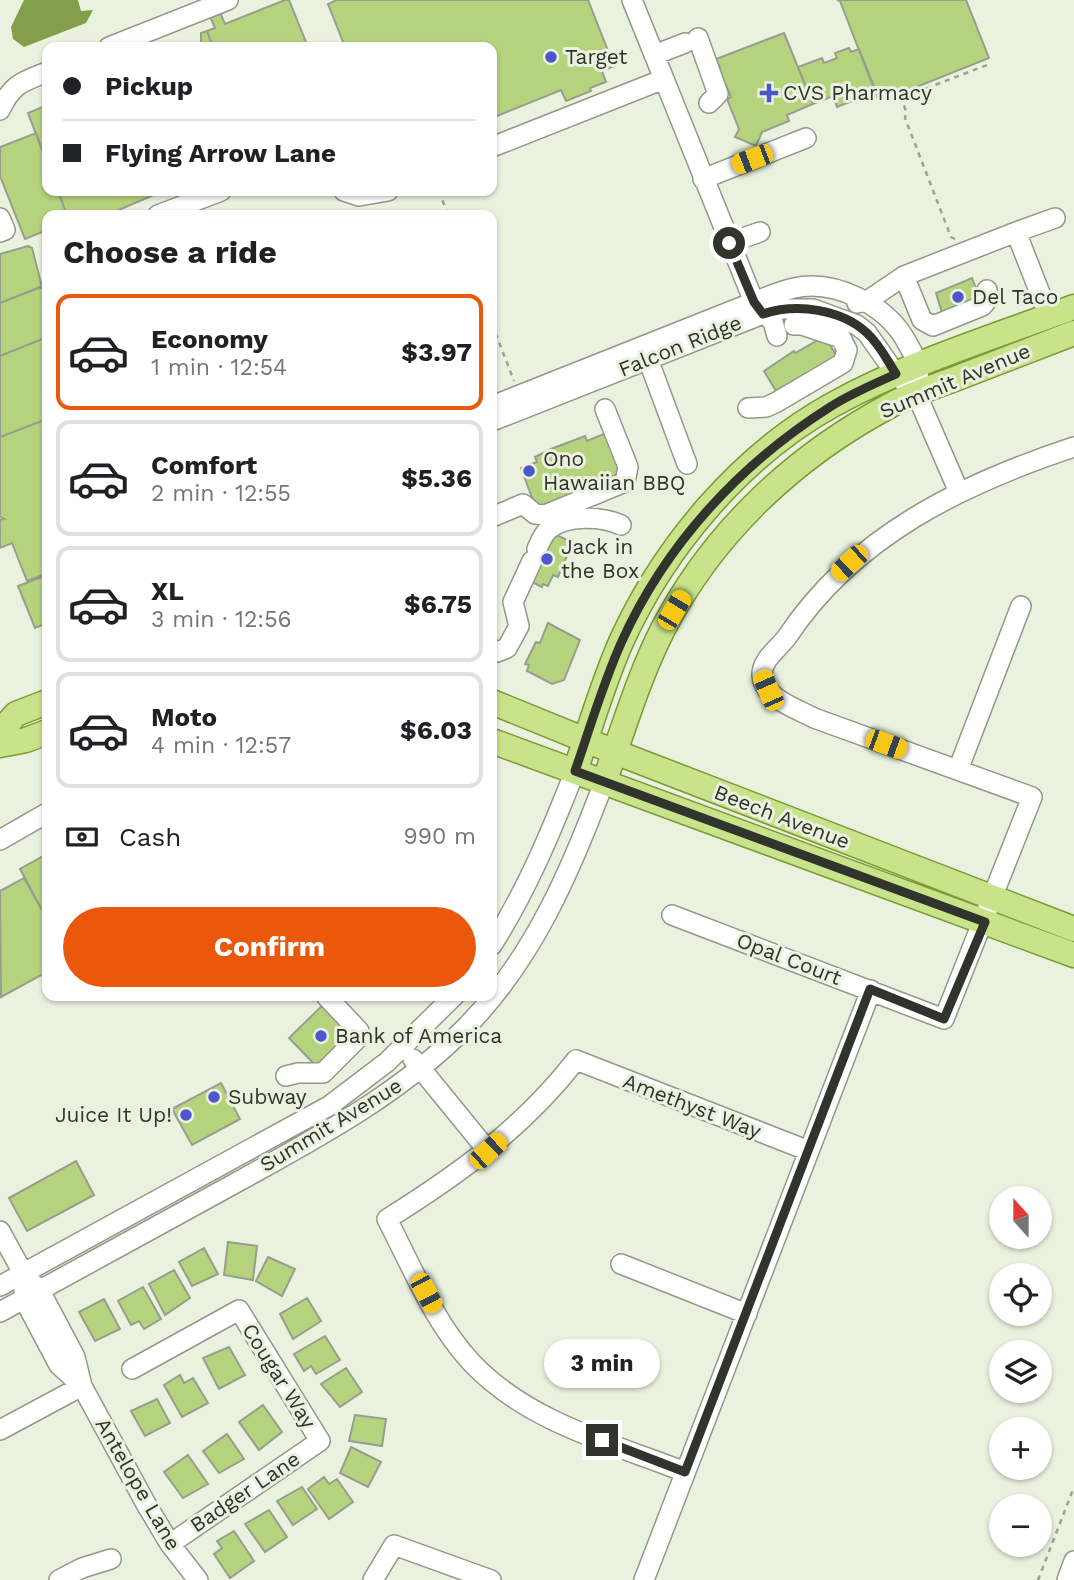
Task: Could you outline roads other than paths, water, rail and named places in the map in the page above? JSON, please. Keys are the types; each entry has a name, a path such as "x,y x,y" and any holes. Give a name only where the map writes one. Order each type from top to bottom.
{"main road":[{"name":"Summit Avenue","path":"575,771 622,641 651,586 699,518 739,476 780,441 832,405 896,374 1074,307"},
{"name":"Summit Avenue","path":"604,782 646,664 664,628 694,576 731,529 771,488 806,458 842,433 916,393 1074,333"},
{"path":"0,732 16,714 42,704"},
{"name":"Beech Avenue","path":"497,704 1074,929"},
{"path":"0,745 42,734"},
{"name":"Beech Avenue","path":"497,743 1074,955"}],"street":[{"path":"122,42 228,0"},
{"path":"632,0 729,243 766,308 777,336"},
{"path":"654,55 691,41 718,94 709,103"},
{"path":"0,110 8,93 20,83 42,74"},
{"path":"497,146 664,79"},
{"path":"703,178 806,138"},
{"path":"171,210 208,196"},
{"path":"0,218 5,230 0,232"},
{"path":"766,308 804,299 849,305 867,301 904,276 1055,218"},
{"path":"729,243 760,232"},
{"path":"1016,232 1049,316"},
{"path":"904,276 922,320 933,326 982,306 987,290"},
{"path":"843,293 886,278 904,276"},
{"name":"Falcon Ridge","path":"497,419 648,359 766,308 795,288 809,286 867,301 886,314 901,332 919,365"},
{"name":"Falcon Ridge","path":"497,403 766,308 813,309 857,325 876,342 896,374 916,393"},
{"path":"748,408 766,407 775,403 843,363 847,350 841,338 802,325 794,325"},
{"path":"648,359 687,464"},
{"path":"919,365 916,393 959,492"},
{"path":"497,515 523,504 535,514 545,515 625,482 628,467 605,409"},
{"path":"985,922 1032,797 814,718 781,701 768,690 762,677 765,661 778,649 828,582 870,545 909,519 959,492 1074,447"},
{"path":"497,652 507,648 519,626 513,602 551,527 572,520 607,519 621,524"},
{"path":"958,770 1021,606"},
{"name":"Summit Avenue","path":"497,937 518,904 543,853 575,771"},
{"name":"Summit Avenue","path":"497,990 544,922 567,874 604,782"},
{"path":"0,840 42,816"},
{"name":"Opal Court","path":"672,915 944,1019 985,922"},
{"path":"644,1580 870,989"},
{"path":"286,1076 323,1073 357,1040 359,1031 331,1001"},
{"name":"Summit Avenue","path":"0,1286 329,1106 403,1048 449,1001"},
{"name":"Summit Avenue","path":"0,1312 339,1126 421,1068 468,1025 488,1001"},
{"path":"403,1048 488,1151 440,1187 387,1219 439,1318 471,1362 487,1378 525,1405 556,1422 685,1472"},
{"name":"Amethyst Way","path":"488,1151 551,1092 576,1060 808,1151"},
{"name":"Antelope Lane","path":"0,1231 32,1295 75,1357 82,1386 146,1504 170,1544 198,1580"},
{"path":"621,1264 747,1314"},
{"name":"Cougar Way","path":"132,1368 239,1310 320,1441"},
{"path":"0,1430 82,1386"},
{"name":"Badger Lane","path":"170,1544 320,1441"},
{"path":"373,1580 394,1545 487,1579"},
{"path":"59,1580 82,1567 111,1559"},
{"path":"1067,1580 1074,1561"}],"place":[{"name":"Target","path":"551,57"},
{"name":"CVS Pharmacy","path":"769,93"},
{"name":"Del Taco","path":"958,297"},
{"name":"Ono Hawaiian BBQ","path":"529,471"},
{"name":"Jack in the Box","path":"547,559"},
{"name":"Bank of America","path":"321,1036"},
{"name":"Subway","path":"214,1097"},
{"name":"Juice It Up!","path":"186,1115"}]}
